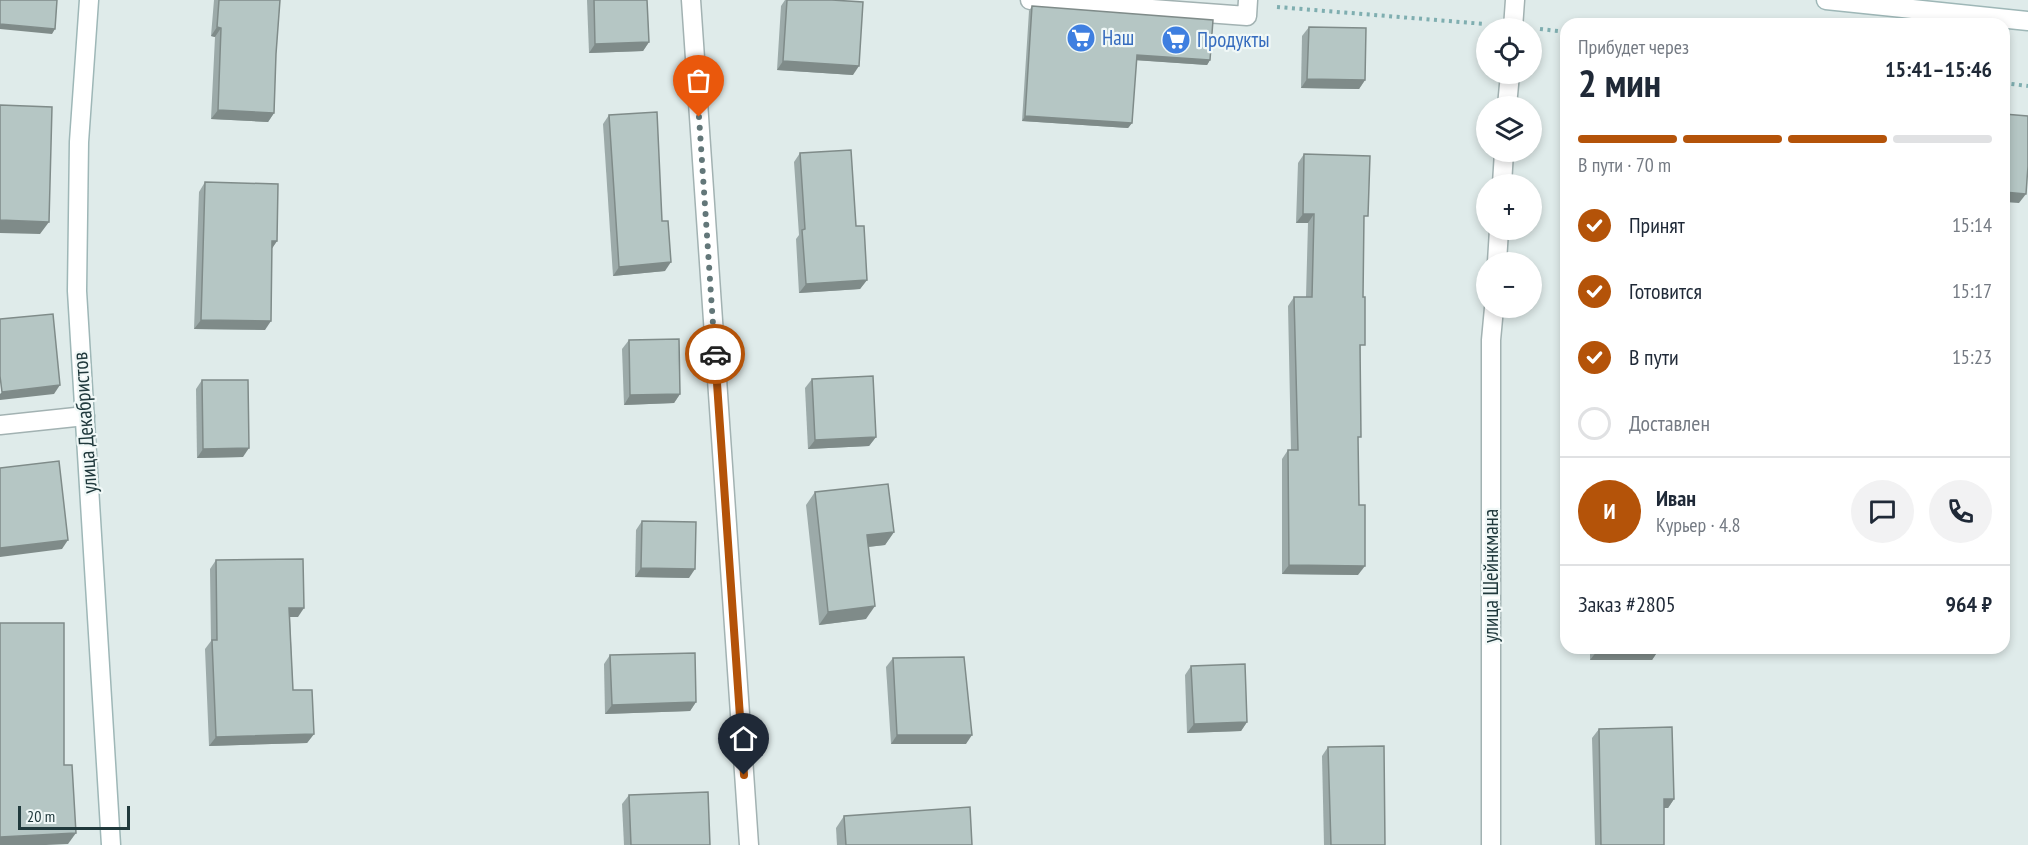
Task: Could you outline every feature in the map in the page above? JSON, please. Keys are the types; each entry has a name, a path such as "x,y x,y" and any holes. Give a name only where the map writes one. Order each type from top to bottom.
{"street":[{"name":"улица Декабристов","path":"89,0 79,142 77,291 111,845"},
{"path":"691,0 748,845"},
{"path":"1030,0 1247,16 1248,2"},
{"path":"1514,18 1515,0"},
{"path":"1826,0 1999,18"},
{"path":"2010,19 2028,21"},
{"name":"улица Шейнкмана","path":"1491,845 1491,340 1493,318"},
{"path":"0,425 85,416"}],"path":[{"path":"1248,2 1476,24"},
{"path":"1542,30 1560,31"},
{"path":"2010,84 2028,86"}],"building":[{"path":"0,0 57,0 55,29 0,24"},
{"path":"219,0 280,0 274,113 218,110 221,28 217,27"},
{"path":"594,0 647,0 649,42 595,44"},
{"path":"787,0 863,2 859,66 783,61"},
{"path":"1032,6 1213,20 1210,60 1137,55 1132,123 1025,116"},
{"path":"1309,27 1366,28 1365,80 1307,79"},
{"path":"0,105 52,107 49,222 0,220"},
{"path":"657,112 662,221 668,221 671,262 619,267 609,115"},
{"path":"2010,114 2028,116 2026,194 2010,193"},
{"path":"851,150 856,226 864,226 867,280 806,284 800,153"},
{"path":"1304,154 1370,156 1368,216 1364,216 1365,345 1360,345 1361,437 1358,437 1359,505 1365,505 1365,566 1289,565 1288,450 1298,450 1294,297 1312,297 1314,214 1303,214"},
{"path":"205,182 278,184 277,241 272,241 271,321 201,320"},
{"path":"53,314 60,385 2,392 0,319"},
{"path":"679,339 680,394 630,395 629,340"},
{"path":"873,376 876,437 815,440 812,379"},
{"path":"202,380 248,380 249,448 203,449"},
{"path":"59,461 68,540 0,548 0,468"},
{"path":"888,484 894,532 867,535 875,606 828,612 815,492"},
{"path":"642,521 696,522 695,569 641,568"},
{"path":"303,559 304,608 289,608 293,690 312,690 314,734 216,737 212,640 217,640 216,560"},
{"path":"0,623 64,623 64,765 72,765 76,833 0,837"},
{"path":"695,653 696,702 612,705 610,655"},
{"path":"964,657 972,735 897,735 893,658"},
{"path":"1245,664 1247,722 1194,724 1191,666"},
{"path":"1672,727 1674,799 1664,799 1664,845 1601,845 1599,729"},
{"path":"1384,746 1385,845 1331,845 1328,747"},
{"path":"708,792 710,845 631,845 629,795"},
{"path":"970,807 972,845 846,845 844,816"}],"way so far":[{"path":"699,117 715,354"}],"place":[{"name":"Наш","path":"1081,38"},
{"name":"Продукты","path":"1176,40"}],"route":[{"path":"715,354 744,775"}]}
